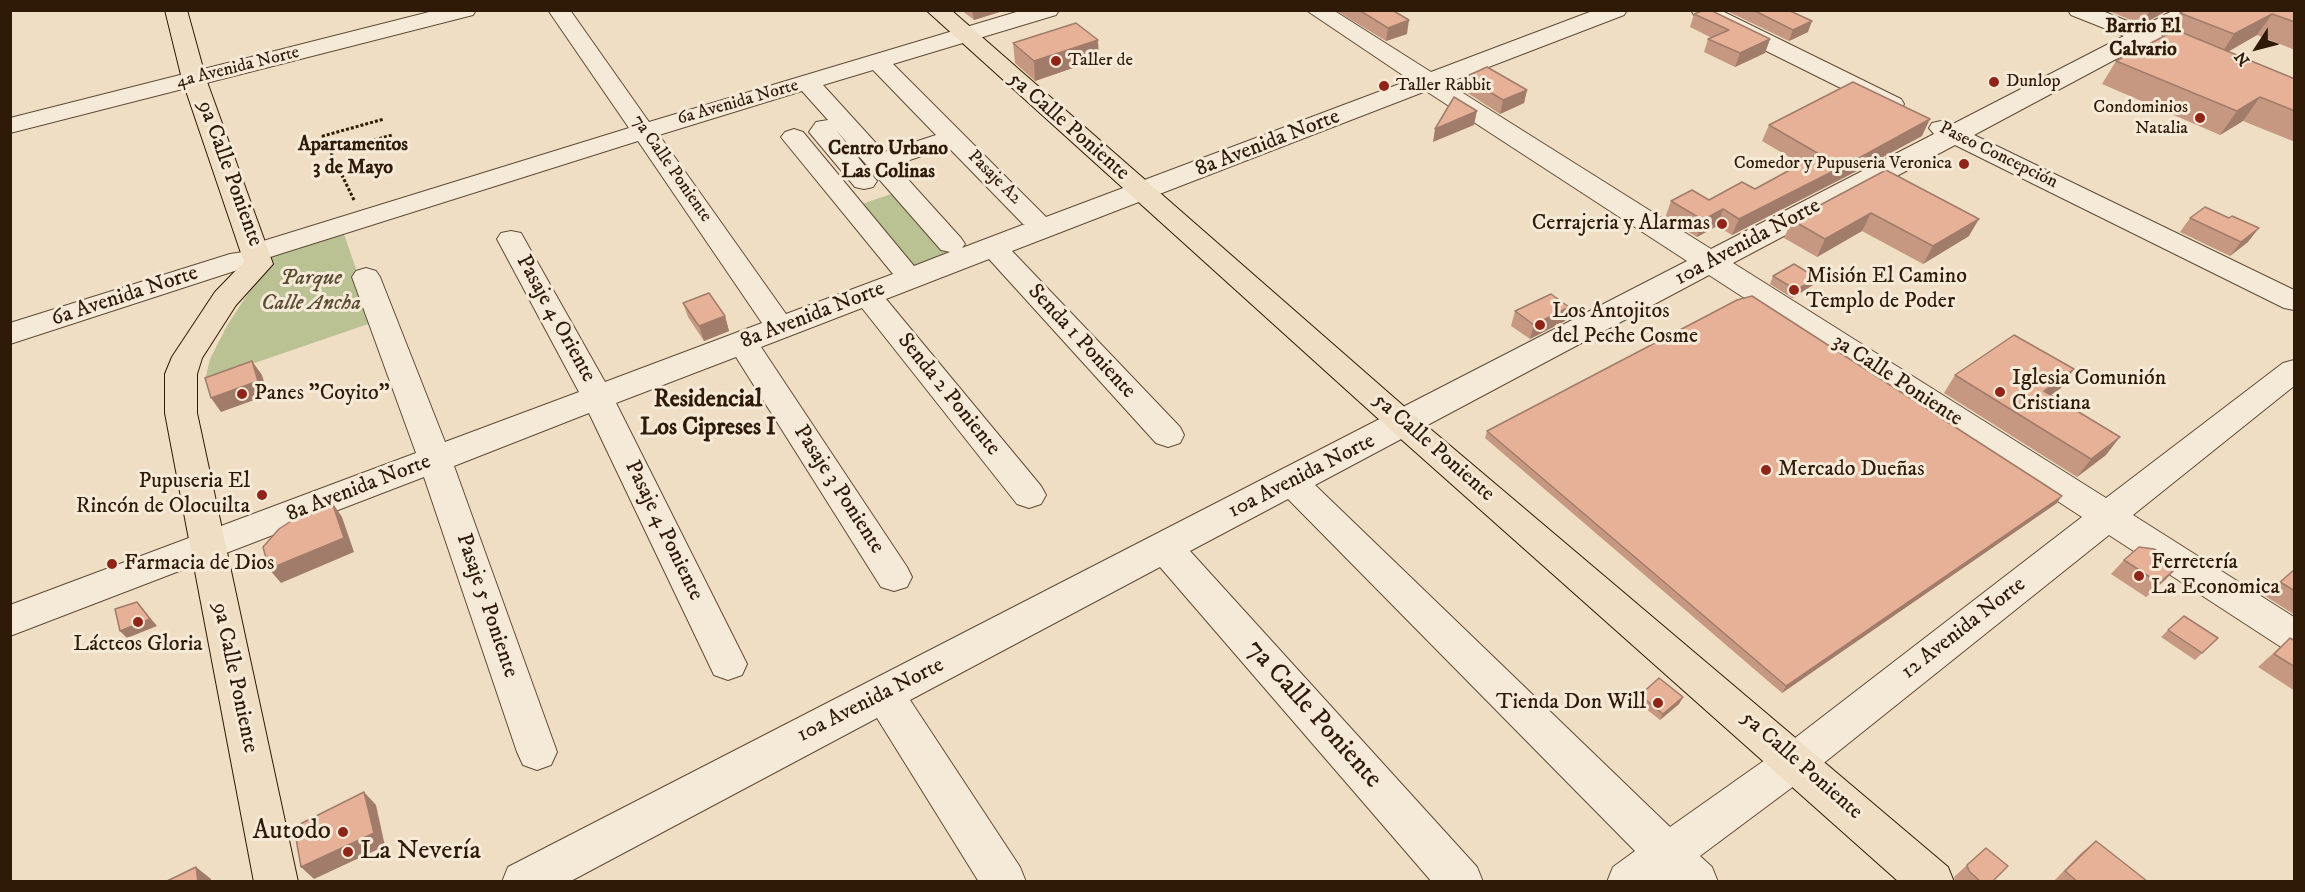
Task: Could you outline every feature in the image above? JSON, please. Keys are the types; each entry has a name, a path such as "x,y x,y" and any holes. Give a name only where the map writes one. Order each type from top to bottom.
{"main road":[{"name":"9a Calle Poniente","path":"176,10 194,79 248,256 259,264 225,299 198,338 181,374 181,413 276,882"},
{"name":"5a Calle Poniente","path":"937,10 1404,424 1796,760 1932,882"}],"street":[{"name":"4a Avenida Norte","path":"10,126 465,10"},
{"name":"7a Calle Poniente","path":"559,10 781,329"},
{"name":"6a Avenida Norte","path":"10,334 248,256 645,131 1048,10"},
{"name":"3a Calle Poniente","path":"1317,10 1713,261 2295,636"},
{"name":"8a Avenida Norte","path":"10,621 1431,83 1616,10"},
{"name":"Paseo Concepción","path":"1702,10 2295,302"},
{"path":"2079,10 2175,49"},
{"name":"10a Avenida Norte","path":"524,882 1404,424 2192,10"},
{"name":"Pasaje A2","path":"878,62 1033,218"},
{"path":"801,85 827,123 822,132 872,172 900,186 951,243"},
{"path":"794,137 900,267"},
{"path":"872,172 954,137"},
{"path":"848,204 900,186"},
{"name":"Pasaje 4 Oriente","path":"511,239 598,398"},
{"name":"Senda 1 Poniente","path":"994,248 1168,435"},
{"name":"Pasaje 5 Poniente","path":"366,278 434,460 537,752"},
{"name":"Senda 2 Poniente","path":"868,296 1029,495"},
{"name":"Pasaje 3 Poniente","path":"743,343 894,577"},
{"name":"12 Avenida Norte","path":"1629,882 1666,852 1796,760 2295,370"},
{"name":"Pasaje 4 Poniente","path":"598,398 728,664"},
{"path":"1291,482 1696,882"},
{"name":"7a Calle Poniente","path":"1165,548 1461,882"},
{"path":"884,694 1004,882"}],"path":[{"path":"364,219 323,136 384,119"},
{"path":"331,152 392,135"}],"green space":[{"path":"900,191 954,251 908,268 856,206"},
{"name":"Parque Calle Ancha","path":"343,231 374,322 205,380 210,359 228,324 274,254"}],"building":[{"path":"1359,10 1392,10 1409,20 1388,28"},
{"path":"1710,10 1770,39 1740,53 1708,39 1729,30 1694,14"},
{"path":"1753,10 1788,10 1812,21 1793,30"},
{"path":"2185,10 2295,10 2295,22 2272,14 2234,34 2180,13"},
{"path":"1076,23 1098,40 1034,61 1013,43"},
{"path":"2176,30 2295,79 2295,111 2260,97 2237,111 2116,61"},
{"path":"1487,67 1527,90 1503,100 1465,77"},
{"path":"1853,82 1930,119 1739,219 1723,209 1703,220 1671,201 1692,190 1709,200 1742,182 1755,189 1819,154 1769,125"},
{"path":"1454,97 1477,111 1435,129"},
{"path":"1886,170 1979,219 1933,246 1871,213 1825,239 1792,220"},
{"path":"2205,207 2259,228 2241,242 2190,218"},
{"path":"1794,264 1817,278 1796,290 1773,276"},
{"path":"709,293 725,316 699,326 683,303"},
{"path":"1551,294 1569,307 1534,325 1515,311"},
{"name":"Mercado Dueñas","path":"1752,296 2062,496 1786,686 1487,431 1737,300"},
{"path":"2014,335 2074,369 2044,391 2120,437 2091,459 1955,375"},
{"path":"252,361 258,381 211,398 205,378"},
{"path":"332,502 344,538 269,569 263,547 279,529 294,519"},
{"path":"2139,547 2154,549 2180,565 2159,583 2124,560"},
{"path":"2295,569 2295,591 2280,582"},
{"path":"137,602 150,619 120,631 115,609"},
{"path":"2184,616 2218,638 2202,653 2168,630"},
{"path":"2290,638 2295,641 2295,667 2274,654"},
{"name":"Tienda Don Will","path":"1659,678 1683,697 1663,714 1640,695"},
{"path":"364,792 374,833 301,867 294,827"},
{"path":"2096,841 2147,881 2078,882 2065,871"},
{"path":"1986,848 2008,866 1992,882 1981,882 1969,871 1967,865"},
{"path":"196,867 198,882 165,882"}],"place":[{"name":"Taller de","path":"1056,61"},
{"name":"Dunlop","path":"1994,82"},
{"name":"Taller Rabbit","path":"1384,86"},
{"name":"Condominios Natalia","path":"2200,118"},
{"name":"Comedor y Pupuseria Veronica","path":"1964,164"},
{"name":"Cerrajeria y Alarmas","path":"1722,224"},
{"name":"Misión El Camino Templo de Poder","path":"1794,290"},
{"name":"Los Antojitos del Peche Cosme","path":"1540,325"},
{"name":"Iglesia Comunión Cristiana","path":"2000,392"},
{"name":"Panes \"Coyito\"","path":"242,394"},
{"name":"Mercado Dueñas","path":"1766,470"},
{"name":"Pupuseria El Rincón de Olocuilta","path":"262,495"},
{"name":"Farmacia de Dios","path":"112,564"},
{"name":"Ferretería La Economica","path":"2139,576"},
{"name":"Lácteos Gloria","path":"138,622"},
{"name":"Tienda Don Will","path":"1658,703"},
{"name":"Autodo","path":"343,832"},
{"name":"La Nevería","path":"348,852"}],"district":[{"name":"Barrio El Calvario","path":"2143,40"},
{"name":"Apartamentos 3 de Mayo","path":"353,158"},
{"name":"Centro Urbano Las Colinas","path":"888,162"},
{"name":"Residencial Los Cipreses I","path":"708,415"}]}
